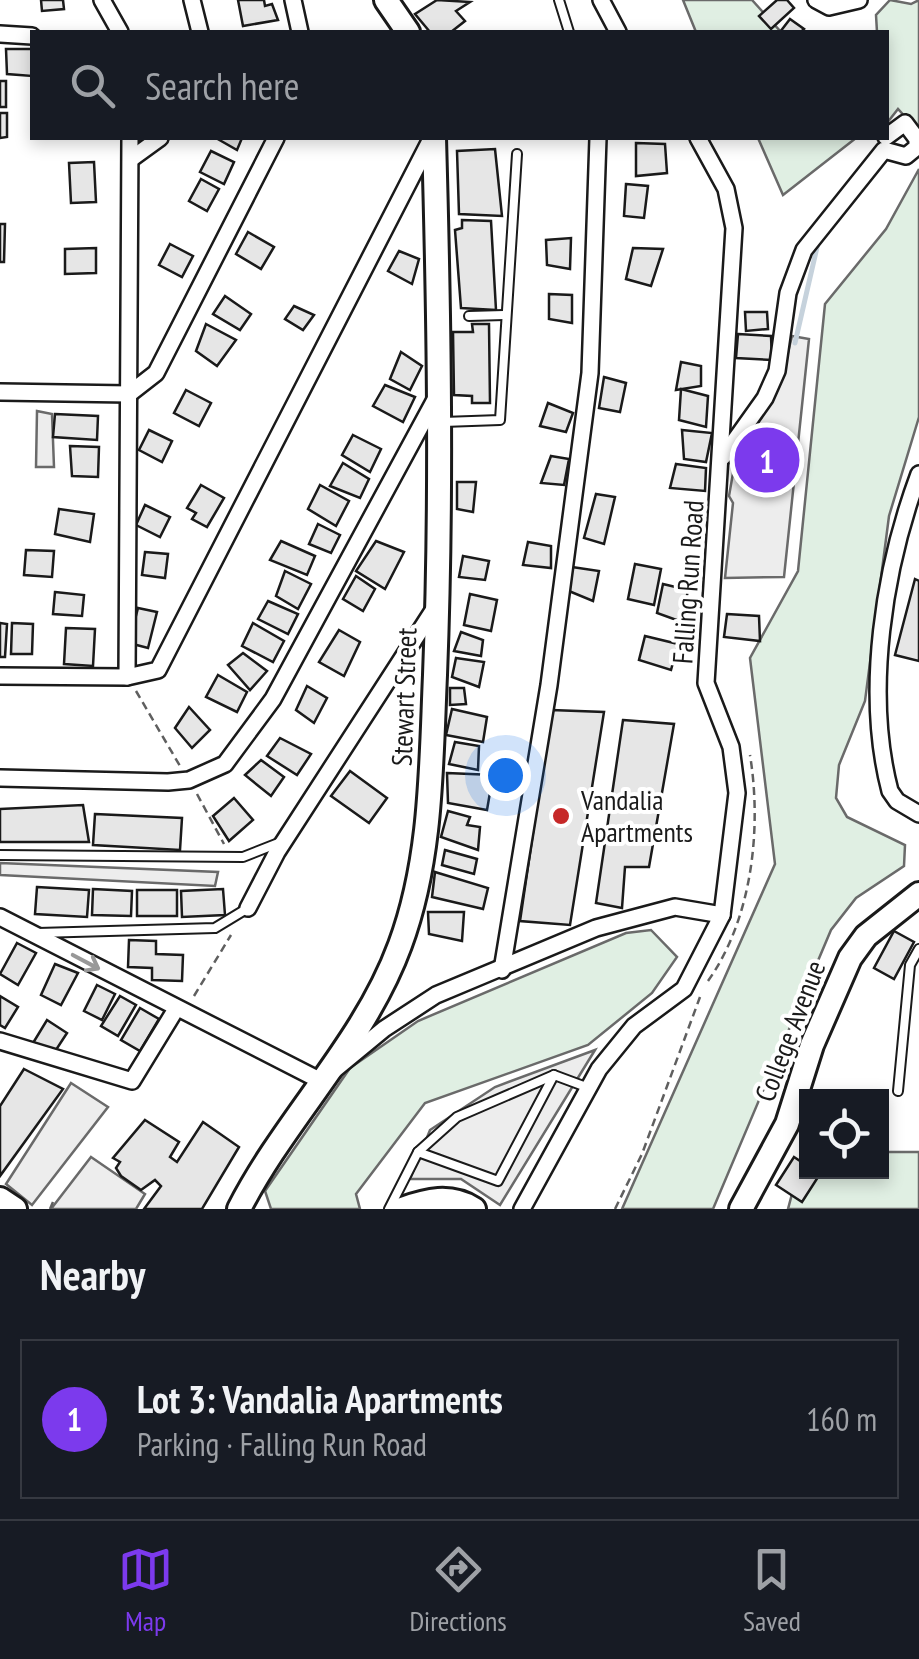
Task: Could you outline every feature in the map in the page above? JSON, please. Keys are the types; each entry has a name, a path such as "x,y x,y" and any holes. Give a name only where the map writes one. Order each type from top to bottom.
{"street":[{"path":"102,0 119,30"},
{"path":"192,0 200,30"},
{"path":"293,0 300,30"},
{"path":"386,0 407,30"},
{"path":"816,0 829,7 859,0"},
{"path":"601,30 602,3"},
{"path":"602,3 617,30"},
{"path":"0,34 30,36"},
{"path":"723,457 766,398 777,371 788,293 804,250 884,150 906,156 917,147 912,129 905,123 889,135"},
{"path":"127,677 130,140"},
{"path":"132,159 157,140"},
{"path":"0,392 129,394 156,373 275,140"},
{"path":"0,676 127,677 158,670 432,140"},
{"name":"Stewart Street","path":"239,1209 321,1080 354,1037 400,945 415,895 430,799 438,604 439,392 433,140"},
{"path":"502,970 549,685 590,373 598,140"},
{"name":"Falling Run Road","path":"522,1209 588,1088 634,1026 684,989 722,915 737,793 732,747 706,683 723,457 734,228 726,189 699,140"},
{"path":"870,169 884,140"},
{"path":"0,778 189,780 225,764 273,699 439,392"},
{"path":"919,474 890,578 880,664 890,791 896,801 919,814"},
{"path":"248,908 285,840 438,604"},
{"name":"College Avenue","path":"741,1209 787,1124 812,1044 850,958 866,936 919,894"},
{"path":"0,916 321,1080 384,1029 436,995 596,928 675,908 722,915"},
{"path":"0,1041 132,1082 176,1008"},
{"path":"0,1199 14,1209"},
{"path":"402,1209 430,1199 462,1202 474,1209"}],"lane":[{"path":"559,0 568,30"},
{"path":"439,422 500,420 517,154"},
{"path":"469,316 504,315"},
{"path":"0,855 243,857 285,840"},
{"path":"32,933 215,928 248,908"},
{"path":"898,1091 910,965 919,949"},
{"path":"389,1209 418,1152 458,1117 554,1076 588,1088"},
{"path":"418,1152 498,1181 554,1076"}],"path":[{"path":"127,677 222,842"},
{"path":"202,982 248,908"},
{"path":"50,1209 53,1202"}],"green space":[{"path":"683,0 752,0 779,30 695,30"},
{"path":"890,0 911,4 919,0 919,132 898,109 889,120 889,30 877,30 876,15"},
{"path":"759,140 853,140 783,195"},
{"path":"919,169 919,417 889,516 865,701 839,765 836,798 847,817 905,845 904,866 856,898 831,930 713,1209 622,1209 775,864 750,658 798,571 825,304 886,229"},
{"path":"651,930 677,957 652,993 588,1045 425,1103 356,1194 360,1209 271,1209 265,1191 350,1068 418,1021 626,933"},
{"path":"889,1152 919,1152 919,1209 788,1209 792,1194 806,1179 889,1179"}],"shaded area":[{"path":"792,336 809,339 784,577 725,578 733,503 729,496 736,456 737,461 782,377"},
{"path":"37,411 52,414 54,467 36,467"},
{"path":"0,863 218,872 215,886 0,875"},
{"path":"595,1050 500,1205 461,1179 410,1179 430,1130 495,1087"},
{"path":"71,1083 108,1107 32,1205 6,1184"},
{"path":"91,1157 145,1194 136,1209 51,1209"}],"building":[{"path":"41,0 63,0 64,9 42,11"},
{"path":"238,0 264,0 265,6 272,4 278,20 243,26"},
{"path":"437,0 470,2 456,11 465,21 454,30 428,30 415,14"},
{"path":"777,0 787,0 794,8 771,29 759,16"},
{"path":"790,19 804,29 803,30 782,30"},
{"path":"6,49 30,49 30,76 7,74"},
{"path":"0,81 6,81 6,107 0,107"},
{"path":"0,113 7,113 7,137 0,138"},
{"path":"220,140 241,140 237,150"},
{"path":"636,143 665,144 667,173 636,176"},
{"path":"495,149 502,216 459,214 457,151"},
{"path":"211,151 234,162 224,184 200,172"},
{"path":"94,162 96,202 71,203 69,163"},
{"path":"201,179 219,189 207,211 189,201"},
{"path":"626,184 648,186 644,218 624,216"},
{"path":"462,220 491,221 496,310 461,308 455,230 462,228"},
{"path":"0,224 5,224 4,262 0,262"},
{"path":"248,232 274,247 261,269 236,254"},
{"path":"571,238 570,269 547,265 546,240"},
{"path":"170,244 193,256 182,277 159,265"},
{"path":"96,248 96,273 65,274 65,249"},
{"path":"633,248 663,249 651,286 626,279"},
{"path":"399,251 419,259 412,284 388,271"},
{"path":"549,294 572,295 572,323 549,319"},
{"path":"225,296 251,314 240,330 213,314"},
{"path":"294,306 314,315 303,330 285,319"},
{"path":"745,312 767,312 768,329 746,331"},
{"path":"206,324 236,340 217,366 196,351"},
{"path":"472,324 489,324 490,403 472,403 472,396 454,395 453,332 473,332"},
{"path":"738,334 771,336 772,360 736,358"},
{"path":"401,352 422,366 410,390 390,379"},
{"path":"681,362 701,366 701,386 676,390"},
{"path":"604,377 626,383 620,412 599,408"},
{"path":"385,385 415,397 403,422 373,406"},
{"path":"681,389 708,396 706,427 679,420"},
{"path":"186,390 211,403 199,426 174,413"},
{"path":"548,403 573,413 566,432 540,426"},
{"path":"55,414 98,416 97,440 53,437"},
{"path":"149,430 172,441 162,462 139,450"},
{"path":"682,430 712,433 706,462 684,459"},
{"path":"353,435 381,449 370,472 342,455"},
{"path":"70,446 99,447 98,477 72,476"},
{"path":"551,456 569,459 564,485 541,483"},
{"path":"343,463 369,479 360,498 330,486"},
{"path":"676,464 706,468 705,491 670,488"},
{"path":"457,482 476,482 473,512 457,509"},
{"path":"201,485 224,498 207,527 192,519 196,513 187,508"},
{"path":"320,485 349,501 336,526 308,509"},
{"path":"596,494 615,497 604,544 584,538"},
{"path":"145,505 170,517 160,537 136,525"},
{"path":"59,509 94,514 90,542 55,534"},
{"path":"318,524 340,535 331,553 309,544"},
{"path":"281,541 315,556 307,575 270,560"},
{"path":"376,541 404,552 385,589 356,571"},
{"path":"528,542 551,546 551,568 523,565"},
{"path":"26,550 54,551 52,577 24,575"},
{"path":"145,552 168,554 165,578 142,575"},
{"path":"463,556 489,561 485,580 459,577"},
{"path":"635,564 661,569 654,605 628,599"},
{"path":"572,567 599,571 593,601 564,589"},
{"path":"285,571 311,584 298,609 276,596"},
{"path":"356,576 375,589 363,611 343,599"},
{"path":"915,579 919,581 919,661 895,655"},
{"path":"663,584 688,590 682,622 657,613"},
{"path":"55,592 84,595 82,616 53,614"},
{"path":"470,594 497,600 491,631 464,625"},
{"path":"268,601 298,614 288,634 258,619"},
{"path":"138,608 157,612 148,648 129,643"},
{"path":"727,614 759,616 760,641 724,637"},
{"path":"0,623 7,624 5,657 0,657"},
{"path":"12,623 33,624 32,654 11,654"},
{"path":"253,623 284,641 273,662 242,646"},
{"path":"66,628 95,629 93,666 64,664"},
{"path":"339,630 360,642 344,676 319,662"},
{"path":"461,632 483,640 481,656 454,651"},
{"path":"645,636 678,644 671,670 639,660"},
{"path":"243,653 267,671 250,690 228,665"},
{"path":"456,658 484,662 479,687 452,677"},
{"path":"218,675 247,692 237,712 206,697"},
{"path":"307,686 327,698 314,723 296,710"},
{"path":"450,688 464,688 466,704 450,705"},
{"path":"189,707 210,730 192,748 175,728"},
{"path":"452,709 487,717 483,742 446,735"},
{"name":"Vandalia Apartments","path":"551,710 604,712 570,925 520,921"},
{"name":"Vandalia Apartments","path":"623,720 674,724 649,867 625,867 622,908 596,903"},
{"path":"280,738 311,754 297,775 267,756"},
{"path":"455,742 479,746 478,770 449,764"},
{"path":"261,760 284,777 271,796 245,775"},
{"path":"350,771 387,798 369,823 331,796"},
{"path":"447,773 493,775 487,810 448,803"},
{"path":"234,798 253,820 229,841 213,816"},
{"path":"83,805 89,842 0,842 0,809"},
{"path":"448,811 470,817 467,825 480,827 478,850 441,837"},
{"path":"95,814 182,818 180,850 93,845"},
{"path":"445,850 477,859 474,874 442,865"},
{"path":"435,872 488,888 483,909 432,897"},
{"path":"37,887 89,890 87,917 35,914"},
{"path":"93,889 132,891 131,916 92,915"},
{"path":"223,889 225,915 182,917 181,891"},
{"path":"137,890 177,890 177,916 137,916"},
{"path":"428,912 464,912 462,941 429,934"},
{"path":"894,931 914,942 894,979 874,968"},
{"path":"129,940 156,941 156,954 183,955 182,981 152,980 152,968 128,967"},
{"path":"17,943 36,953 18,985 0,974"},
{"path":"55,964 78,973 61,1005 41,995"},
{"path":"97,985 115,994 102,1020 84,1011"},
{"path":"0,996 18,1007 5,1028 0,1025"},
{"path":"120,996 136,1005 118,1036 101,1026"},
{"path":"140,1008 159,1019 140,1051 121,1040"},
{"path":"47,1020 67,1033 54,1053 33,1043"},
{"path":"24,1069 63,1089 0,1176 0,1106"},
{"path":"145,1120 179,1142 170,1157 177,1162 203,1122 239,1147 202,1209 144,1209 161,1186 155,1180 141,1190 121,1176 116,1168 120,1162 113,1158"},
{"path":"794,1157 799,1160 799,1179 817,1179 802,1202 776,1185"}],"waterway":[{"path":"795,343 818,243"}],"place":[{"name":"Lot 3: Vandalia Apartments","path":"767,460"},
{"name":"Vandalia Apartments","path":"561,816"}]}
